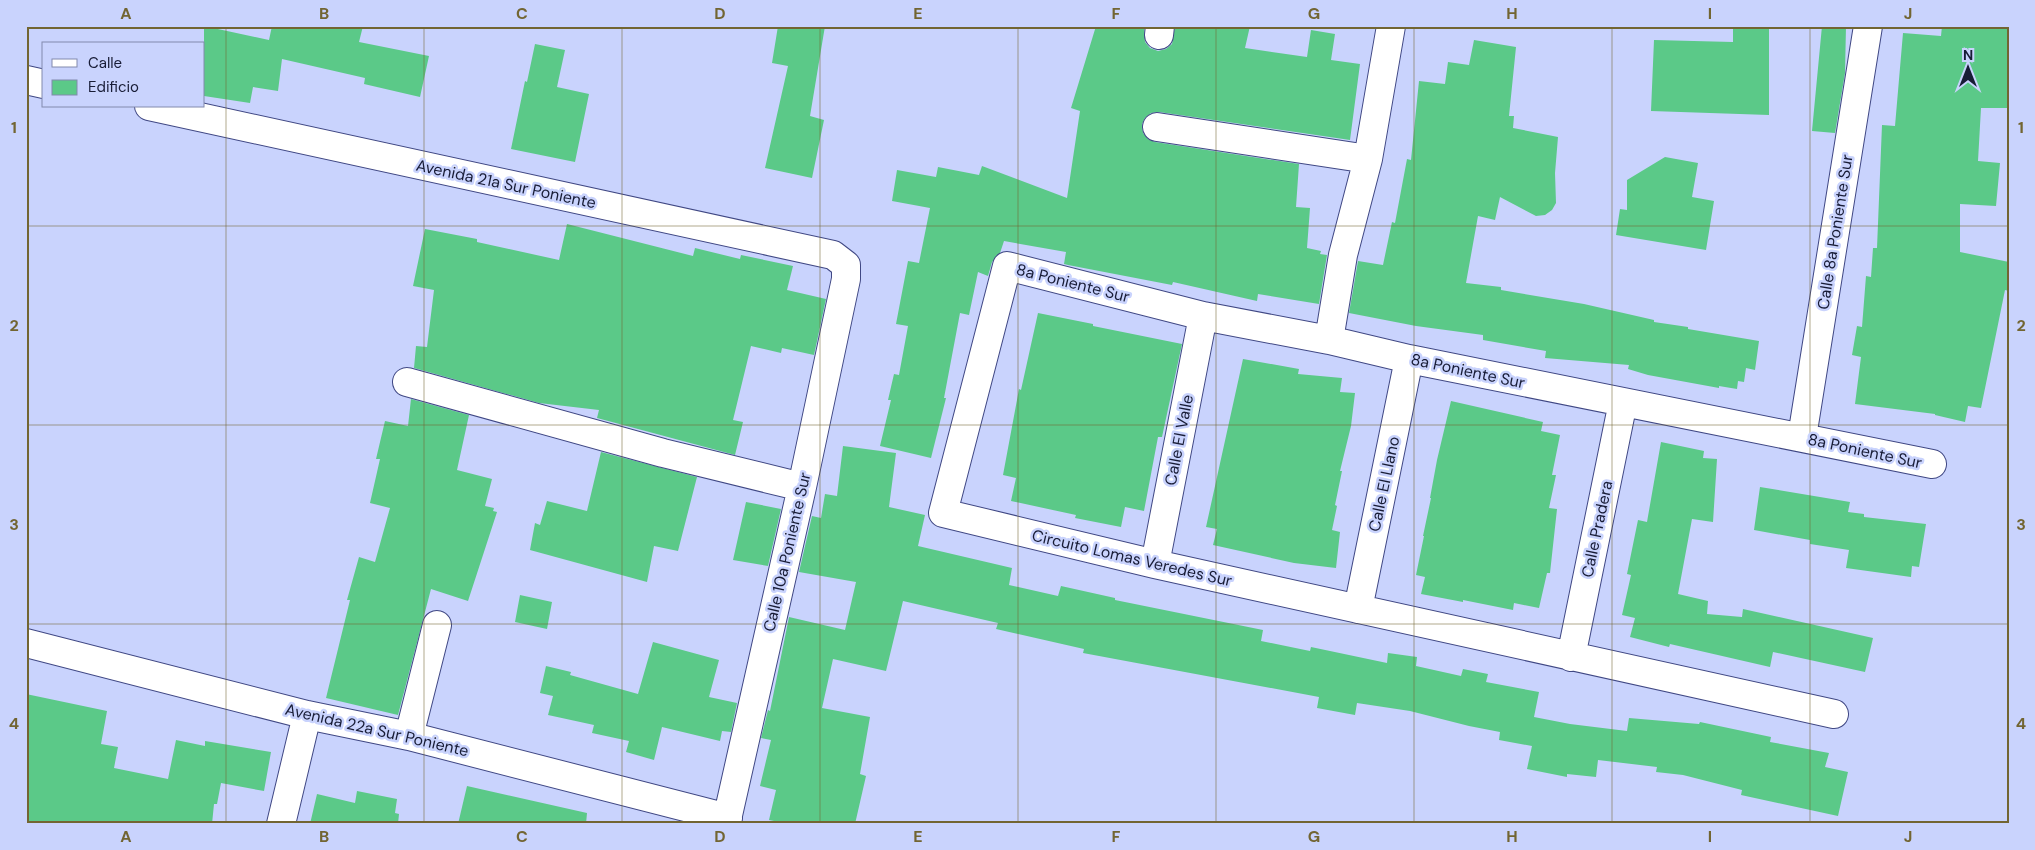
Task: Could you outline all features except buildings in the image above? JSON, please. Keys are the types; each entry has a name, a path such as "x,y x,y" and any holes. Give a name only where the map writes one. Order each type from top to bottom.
{"street":[{"path":"1329,340 1343,254 1368,159 1391,26"},
{"name":"Calle 8a Poniente Sur","path":"1802,438 1868,26"},
{"path":"26,80 42,84"},
{"name":"Avenida 21a Sur Poniente","path":"158,108 833,254 846,265 846,279"},
{"path":"1158,127 1368,159"},
{"name":"8a Poniente Sur","path":"1007,266 1203,316 1329,340 1410,359 1932,464"},
{"name":"Circuito Lomas Veredes Sur","path":"1007,266 943,513 1156,564 1834,714"},
{"name":"Calle 10a Poniente Sur","path":"727,821 802,487 846,279"},
{"name":"Calle El Valle","path":"1156,564 1203,316"},
{"name":"Calle El Llano","path":"1358,609 1410,359"},
{"path":"407,382 663,453 802,487"},
{"name":"Calle Pradera","path":"1571,657 1623,402"},
{"path":"409,736 437,625"},
{"name":"Avenida 22a Sur Poniente","path":"26,643 307,715 409,736 727,821"},
{"path":"281,824 307,715"}]}
